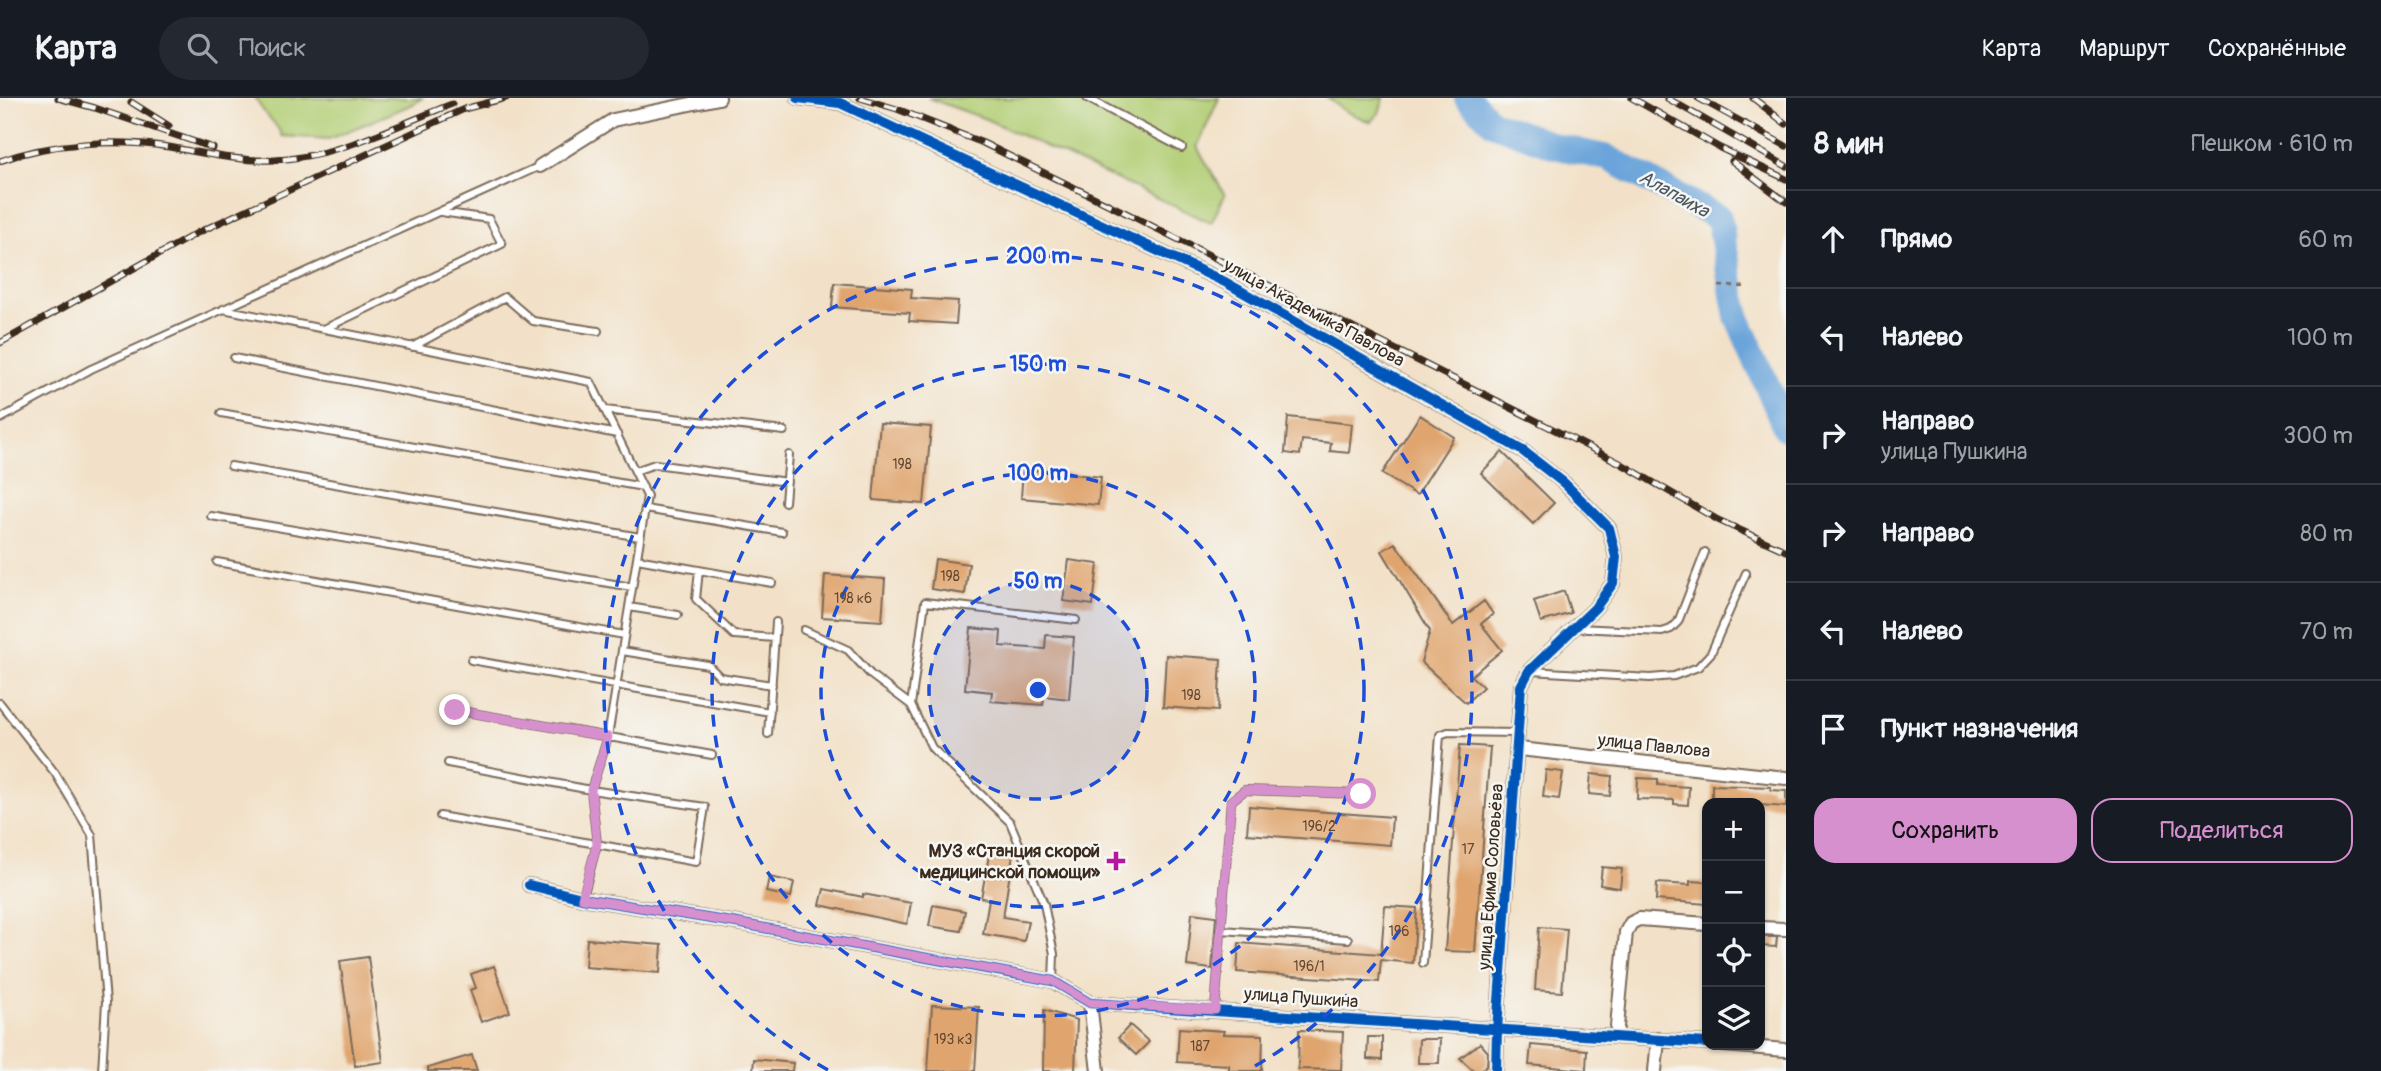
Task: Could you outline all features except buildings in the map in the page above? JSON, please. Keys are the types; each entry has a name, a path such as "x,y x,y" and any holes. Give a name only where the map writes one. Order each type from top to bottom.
{"street":[{"path":"540,166 613,120 719,98"},
{"name":"улица Академика Павлова","path":"798,98 840,103 1225,282 1523,451 1564,483 1609,528 1616,557 1613,583 1595,608 1529,671 1521,686"},
{"name":"улица Ефима Соловьёва","path":"1496,1071 1521,686"},
{"name":"улица Павлова","path":"1518,749 1786,778"},
{"name":"улица Пушкина","path":"529,885 582,898 737,923 1053,981 1090,1003 1702,1043"},
{"path":"1616,1037 1626,932 1631,923 1639,919 1702,924"},
{"path":"1765,928 1786,929"},
{"path":"1090,1003 1098,1071"},
{"path":"1655,1071 1658,1039"},
{"path":"1765,1048 1786,1050"}],"lane":[{"path":"1087,98 1182,148"},
{"path":"0,419 91,369 540,166"},
{"path":"324,329 502,244 489,219 439,212"},
{"path":"412,347 505,297 533,321 598,331"},
{"path":"223,309 591,382 647,496 608,737 591,790 597,844 582,898"},
{"path":"234,359 617,434"},
{"path":"605,410 784,431"},
{"path":"220,413 643,487"},
{"path":"785,502 789,455"},
{"path":"635,471 655,464 787,482"},
{"path":"231,466 640,537"},
{"path":"645,509 782,532"},
{"path":"211,516 632,587"},
{"path":"1575,628 1662,632 1671,629 1678,622 1705,552"},
{"path":"637,559 772,583"},
{"path":"217,562 625,635"},
{"path":"699,570 696,600 734,635 775,638"},
{"path":"1529,671 1650,678 1674,676 1698,667 1711,653 1746,573"},
{"path":"911,705 925,602 1076,620"},
{"path":"629,607 678,615"},
{"path":"768,734 776,622"},
{"path":"804,630 848,650 871,675 911,705 932,748 1010,822 1044,904 1054,954 1053,981"},
{"path":"622,650 708,665 720,677 772,685"},
{"path":"471,660 770,712"},
{"path":"0,703 55,773 92,835 106,1002 102,1071"},
{"path":"455,710 712,755"},
{"path":"1423,963 1440,735 1448,732 1519,733"},
{"path":"440,816 696,862 705,807 591,790 447,763"},
{"path":"1215,1010 1231,801 1245,790 1361,794"},
{"path":"1222,929 1348,939"}],"path":[{"path":"1719,286 1749,287"}],"green space":[{"path":"256,98 422,98 329,139 282,136"},
{"path":"928,98 1219,98 1197,147 1225,195 1211,223 986,119"},
{"path":"1328,98 1384,98 1379,113 1370,122 1345,111"}],"waterway":[{"name":"Алапаиха","path":"1467,98 1493,123 1555,146 1608,158 1719,218 1737,316 1786,429"}],"railway":[{"path":"58,98 213,148"},
{"path":"0,343 197,233 464,109 506,98"},
{"path":"860,98 897,109 983,143 1620,463 1718,520 1786,551"},
{"path":"1632,98 1720,148 1786,179"},
{"path":"1667,98 1786,166"},
{"path":"1698,98 1786,146"},
{"path":"1753,98 1786,124"},
{"path":"131,102 169,126"},
{"path":"0,161 62,146 106,143 169,147 248,160 298,158 343,147 452,104"},
{"path":"1732,161 1786,202"}],"cycle path":[{"path":"798,98 840,103 1225,282 1523,451 1564,483 1609,528 1616,557 1613,583 1595,608 1529,671 1521,686 1496,1071"},
{"path":"529,885 582,898 737,923 1053,981 1090,1003 1702,1043"}],"place":[{"name":"МУЗ «Станция скорой медицинской помощи»","path":"1116,861"}],"route":[{"path":"455,710 608,737 591,790 597,844 582,898 737,923 1053,981 1090,1003 1215,1010 1231,801 1245,790 1361,794"}]}
